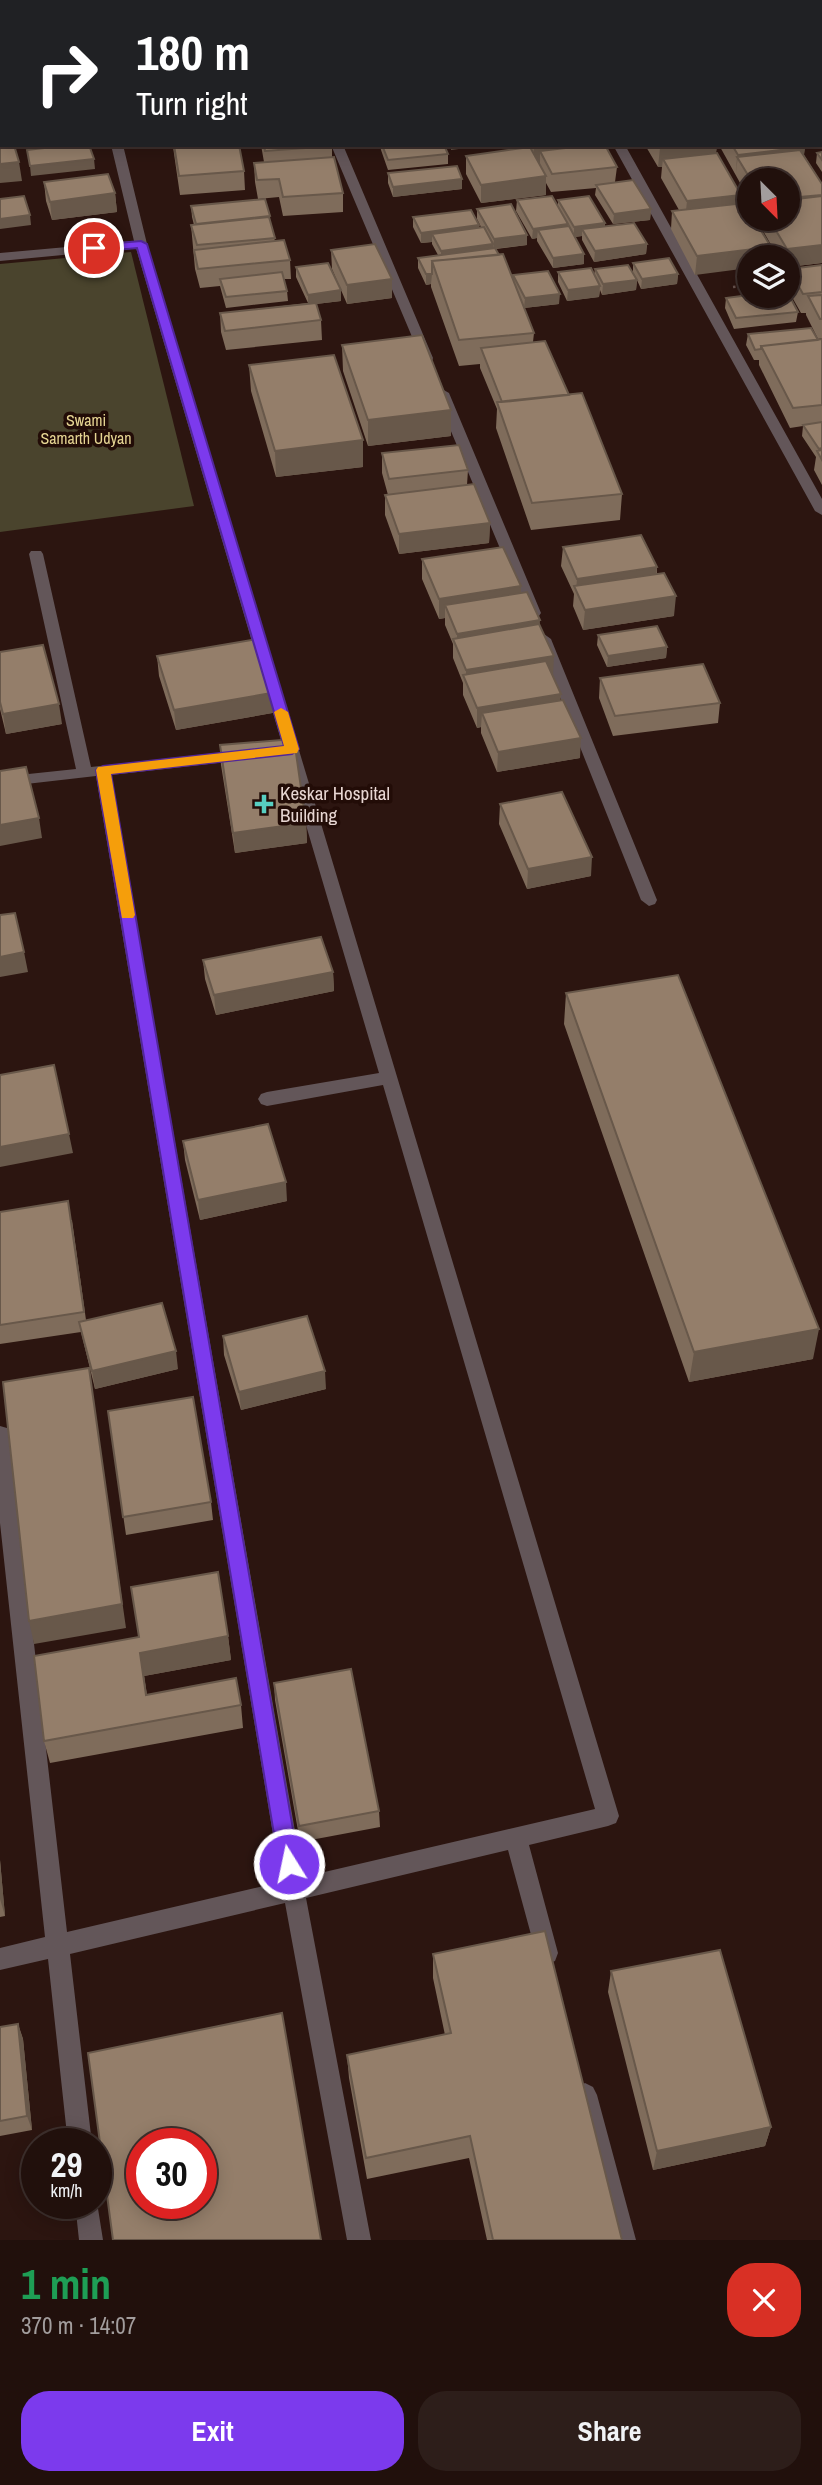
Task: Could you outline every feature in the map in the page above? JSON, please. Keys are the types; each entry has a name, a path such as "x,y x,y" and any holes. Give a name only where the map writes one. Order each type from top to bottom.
{"street":[{"path":"0,1959 516,1839 608,1815 389,1079 278,751 141,244 117,147"},
{"path":"338,147 510,554 649,900"},
{"path":"620,147 822,511"},
{"path":"0,257 141,244"},
{"path":"36,554 94,771 359,2240"},
{"path":"0,782 278,751"},
{"path":"268,1099 389,1079"},
{"path":"0,1434 78,2128"},
{"path":"516,1839 552,1972"},
{"path":"581,2079 624,2240"},
{"path":"89,2219 91,2240"}],"green space":[{"name":"Swami Samarth Udyan","path":"131,252 194,506 0,532 0,264"}],"building":[{"path":"0,147 15,147 19,162 0,164"},
{"path":"90,147 94,159 30,166 27,150"},
{"path":"174,147 239,147 244,171 179,176"},
{"path":"264,147 319,147 265,151"},
{"path":"383,147 445,147 448,154 388,160"},
{"path":"530,147 546,176 481,185 466,156"},
{"path":"606,147 617,167 552,174 540,151"},
{"path":"733,147 805,147 738,155"},
{"path":"800,150 822,184 822,195 800,197 800,168 744,168 737,157"},
{"path":"717,153 737,188 737,195 687,201 663,159"},
{"path":"334,157 343,193 283,197 279,179 257,180 254,163"},
{"path":"457,166 462,179 393,187 388,173"},
{"path":"108,174 115,193 50,202 44,182"},
{"path":"633,180 651,209 614,214 596,185"},
{"path":"24,196 30,215 0,219 0,199"},
{"path":"552,196 568,224 533,229 517,200"},
{"path":"589,196 605,223 574,227 558,200"},
{"path":"822,196 822,245 800,248 800,245 785,245 776,231 800,231 800,199"},
{"path":"265,199 270,216 196,224 191,206"},
{"path":"511,204 527,235 494,239 477,209"},
{"path":"737,204 737,231 761,231 770,245 737,245 737,251 697,256 672,211"},
{"path":"471,210 479,225 421,233 413,217"},
{"path":"269,217 275,238 197,245 191,225"},
{"path":"634,223 647,244 595,251 582,229"},
{"path":"569,226 584,254 553,258 538,230"},
{"path":"484,227 493,244 441,251 432,234"},
{"path":"284,240 290,260 198,269 194,250"},
{"path":"375,244 392,279 347,285 331,250"},
{"path":"495,248 499,255 432,261 432,274 426,274 418,258"},
{"path":"503,254 534,333 459,340 432,261"},
{"path":"669,258 678,274 642,279 633,263"},
{"path":"328,263 341,290 308,295 296,267"},
{"path":"628,265 637,280 603,284 595,269"},
{"path":"822,265 822,292 803,294 800,289 800,268"},
{"path":"591,268 600,286 568,290 558,272"},
{"path":"548,271 560,294 525,298 513,275"},
{"path":"282,272 287,291 226,297 220,279"},
{"path":"822,295 822,319 820,319 808,296"},
{"path":"737,297 737,308 796,308 798,312 736,318 726,298"},
{"path":"316,303 321,320 225,331 220,313"},
{"path":"811,328 818,340 761,346 761,349 755,350 748,334"},
{"path":"422,335 451,410 368,420 342,345"},
{"path":"822,339 822,405 793,408 761,346"},
{"path":"545,341 569,395 502,402 481,348"},
{"path":"334,355 363,440 275,451 249,365"},
{"path":"582,393 622,494 532,503 497,402"},
{"path":"822,422 822,448 819,449 803,425"},
{"path":"459,445 468,470 389,479 382,453"},
{"path":"474,484 490,523 399,534 385,495"},
{"path":"641,535 657,567 577,579 563,547"},
{"path":"503,547 521,586 439,599 422,559"},
{"path":"664,573 676,596 585,610 574,586"},
{"path":"527,592 540,620 457,634 445,605"},
{"path":"539,624 554,656 466,670 453,639"},
{"path":"657,626 667,647 608,656 598,635"},
{"path":"258,639 277,692 174,710 157,656"},
{"path":"43,645 59,704 3,714 0,702 0,652"},
{"path":"546,661 561,694 477,708 463,675"},
{"path":"703,664 720,703 615,716 600,678"},
{"path":"563,700 581,738 498,752 482,713"},
{"name":"Keskar Hospital Building","path":"294,739 306,823 233,833 220,745"},
{"path":"26,767 39,818 0,825 0,771"},
{"path":"562,792 592,857 528,869 500,804"},
{"path":"15,913 24,952 0,957 0,915"},
{"path":"321,937 333,972 214,995 203,960"},
{"path":"678,975 819,1329 694,1352 566,993"},
{"path":"54,1065 69,1134 0,1147 0,1075"},
{"path":"268,1124 286,1182 198,1200 183,1141"},
{"path":"68,1201 84,1312 0,1325 0,1212"},
{"path":"162,1303 176,1351 92,1371 79,1322"},
{"path":"307,1316 325,1371 239,1392 223,1336"},
{"path":"89,1368 122,1604 29,1621 3,1382"},
{"path":"193,1397 211,1502 123,1517 108,1411"},
{"path":"218,1572 228,1636 140,1653 146,1695 236,1678 241,1705 44,1741 34,1656 139,1637 131,1587"},
{"path":"351,1669 379,1811 299,1826 274,1683"},
{"path":"545,1931 622,2240 493,2240 470,2136 366,2158 347,2055 451,2033 433,1954"},
{"path":"720,1950 771,2127 657,2151 611,1971"},
{"path":"282,2013 321,2240 113,2240 110,2219 112,2128 98,2128 88,2053"},
{"path":"18,2024 27,2116 0,2121 0,2027"}],"slow traffic":[{"path":"128,915 103,770 292,749 281,712"}],"place":[{"name":"Keskar Hospital Building","path":"264,804"}],"route":[{"path":"94,248 141,244 292,749 103,770 289,1864"}]}
